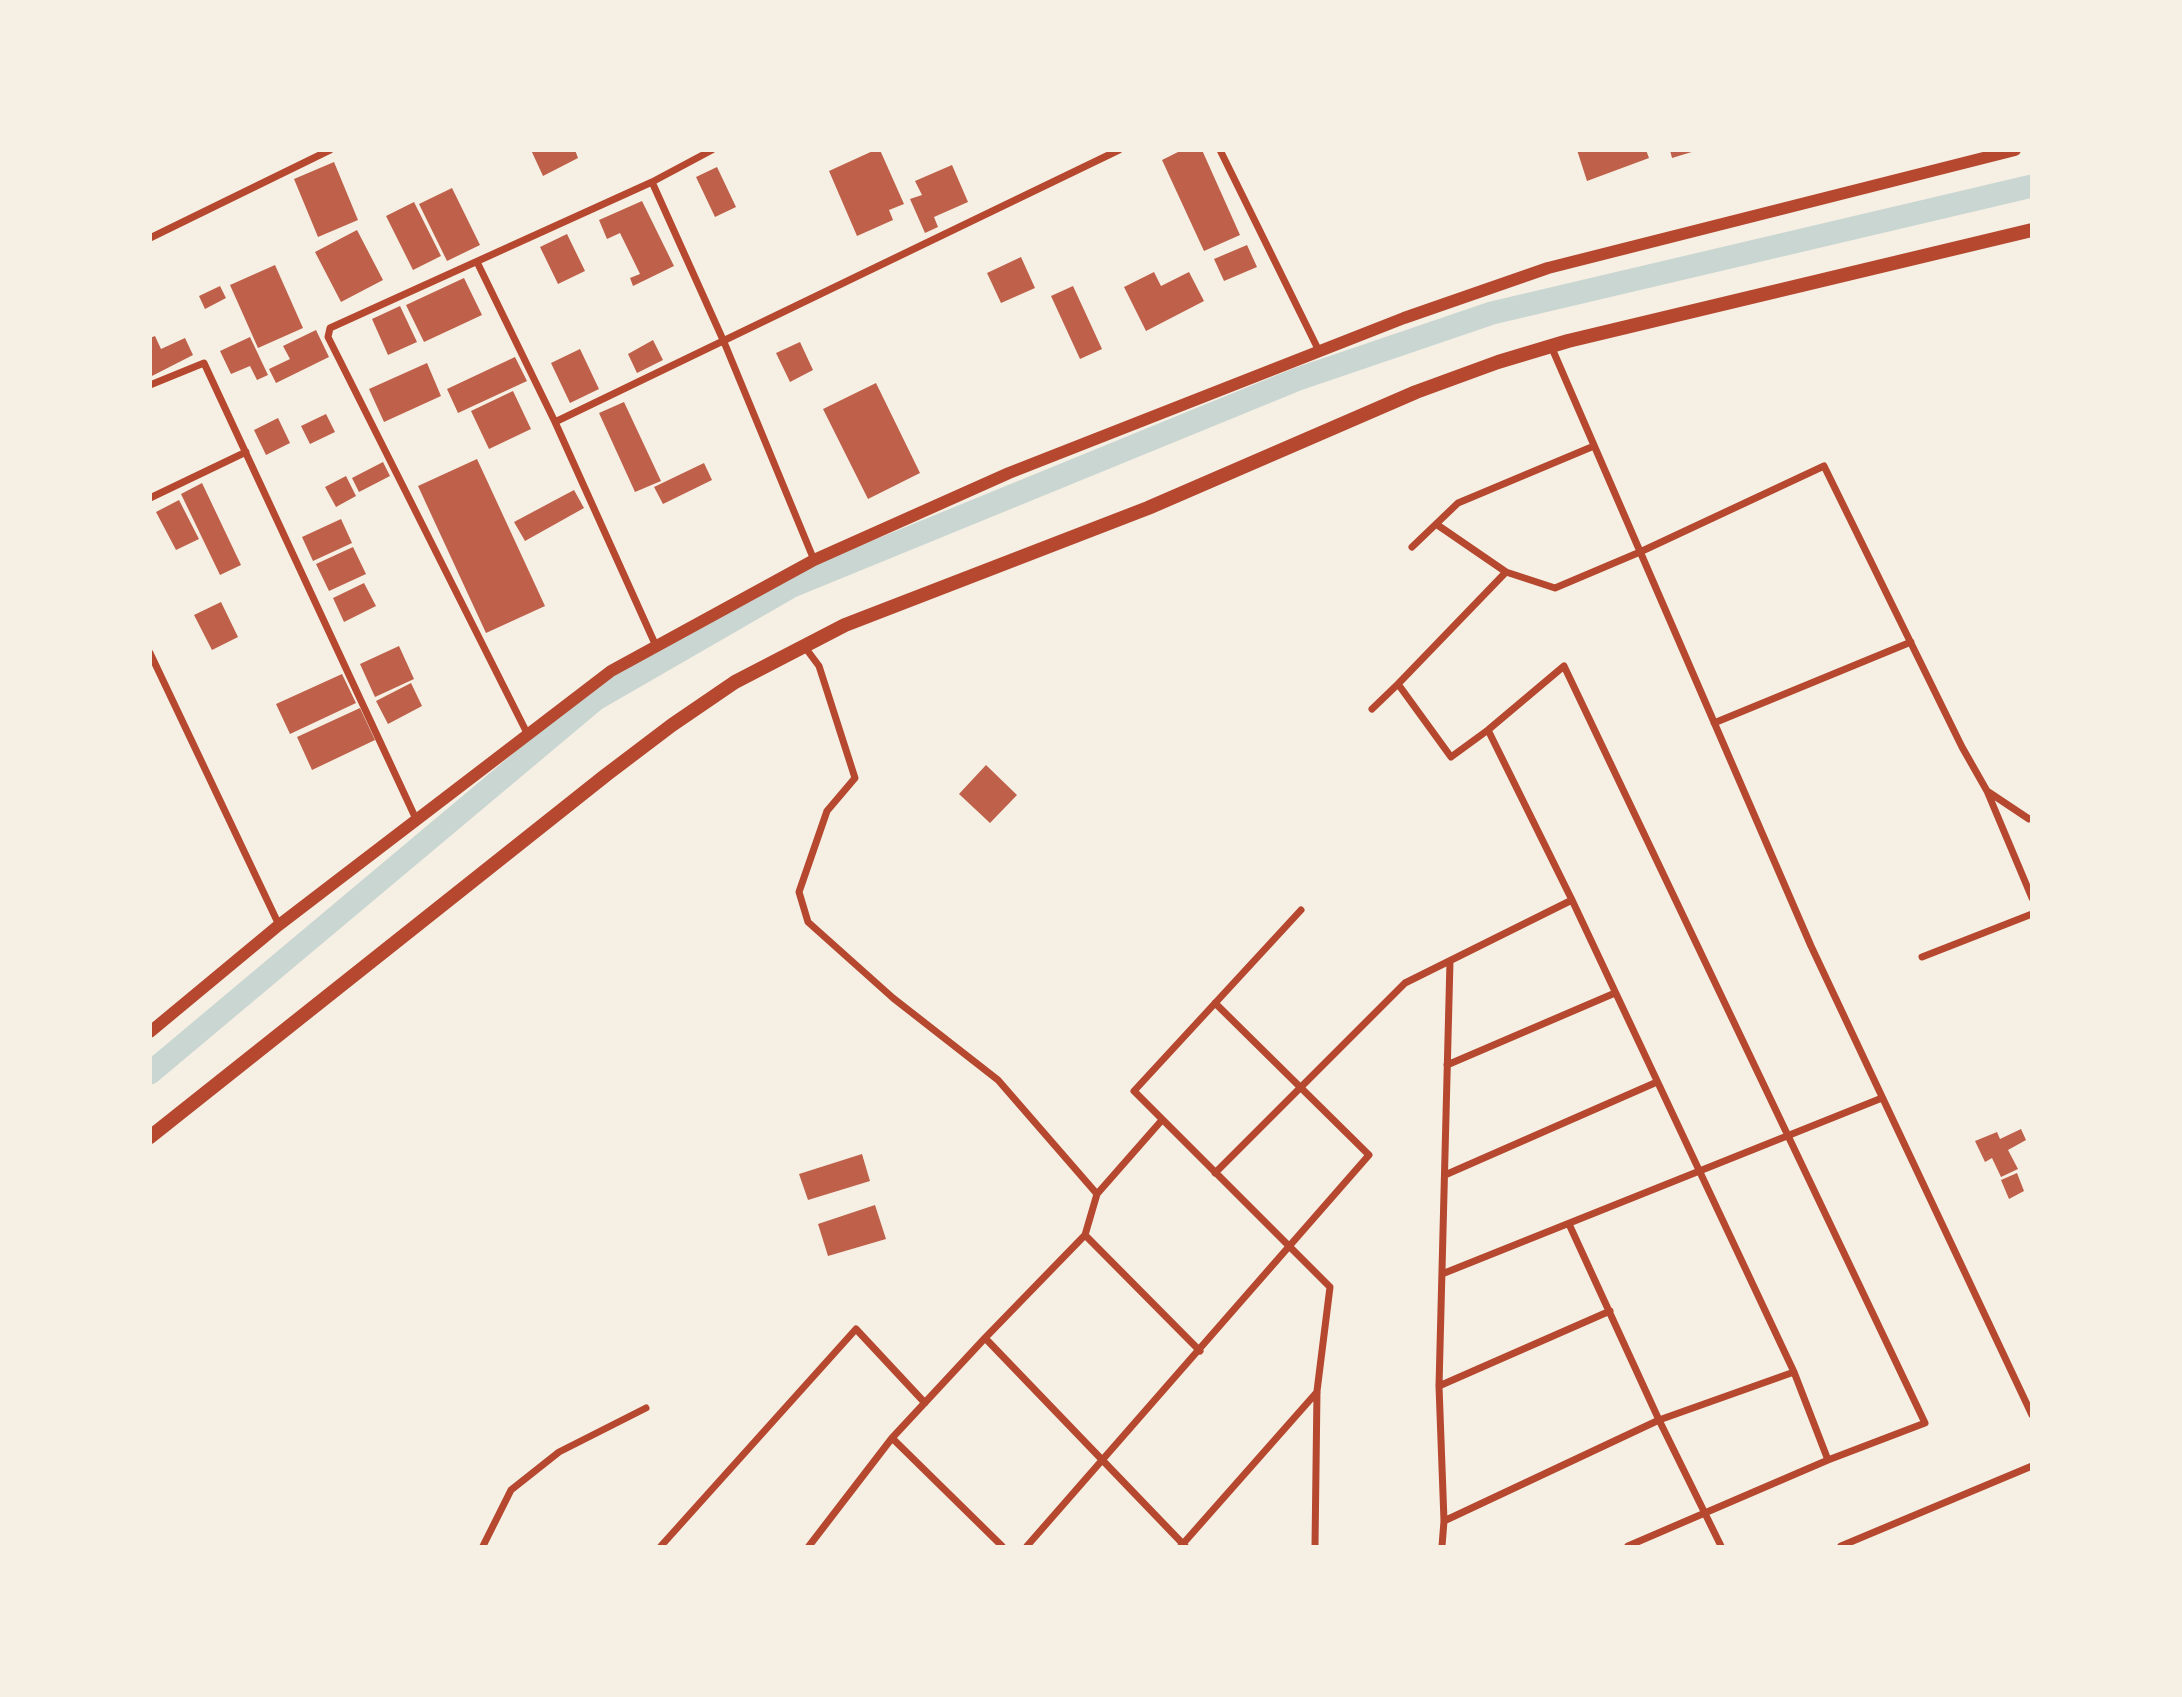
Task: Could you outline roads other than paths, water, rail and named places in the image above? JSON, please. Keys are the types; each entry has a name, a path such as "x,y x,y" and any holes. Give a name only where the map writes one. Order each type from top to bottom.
{"main road":[{"path":"150,1137 661,733 735,682 845,625 1148,508 1416,392 1498,362 1551,346 2032,230"}],"street":[{"path":"150,237 330,150"},
{"path":"527,733 328,337 330,328 652,182 712,150"},
{"path":"555,422 1119,150"},
{"path":"1220,150 1319,351"},
{"path":"151,1028 279,925 611,671 814,559 1009,473 1404,318 1548,268 2015,150"},
{"path":"652,182 724,342 814,559"},
{"path":"477,262 555,422 656,646"},
{"path":"1551,346 1811,946 2032,1415"},
{"path":"150,385 204,363 416,819"},
{"path":"1412,547 1458,503 1594,446"},
{"path":"150,498 246,452"},
{"path":"1436,524 1506,572 1555,588 1824,467 1962,747 1987,790 2032,898"},
{"path":"1372,709 1506,572"},
{"path":"1714,723 1910,642"},
{"path":"804,646 819,666 855,778 827,811 799,892 808,922 892,998 998,1080 1097,1194"},
{"path":"150,653 279,925"},
{"path":"1398,684 1451,757 1489,730 1564,666 1925,1423 1828,1460 1628,1546"},
{"path":"1489,730 1794,1372 1828,1460"},
{"path":"1987,790 2029,819 2032,818"},
{"path":"1215,1172 1405,984 1572,900"},
{"path":"1301,911 1134,1091 1329,1287 1317,1391 1315,1546"},
{"path":"1922,957 2032,914"},
{"path":"1442,1546 1444,1521 1439,1386 1450,961"},
{"path":"1447,1065 1615,993"},
{"path":"1027,1546 1369,1155 1215,1003"},
{"path":"1444,1175 1657,1082"},
{"path":"1442,1275 1882,1098"},
{"path":"812,1545 892,1438 1085,1236 1097,1194 1162,1120"},
{"path":"1569,1224 1659,1420 1721,1546"},
{"path":"1085,1236 1200,1351"},
{"path":"1439,1386 1610,1311"},
{"path":"661,1546 856,1329 925,1404"},
{"path":"985,1338 1182,1546 1317,1391"},
{"path":"1444,1521 1659,1420 1794,1372"},
{"path":"483,1546 511,1490 559,1452 646,1408"},
{"path":"892,1438 1002,1546"},
{"path":"1841,1546 2032,1466"}],"waterway":[{"path":"150,1073 596,699 792,586 1298,379 1492,313 2032,186"}]}
